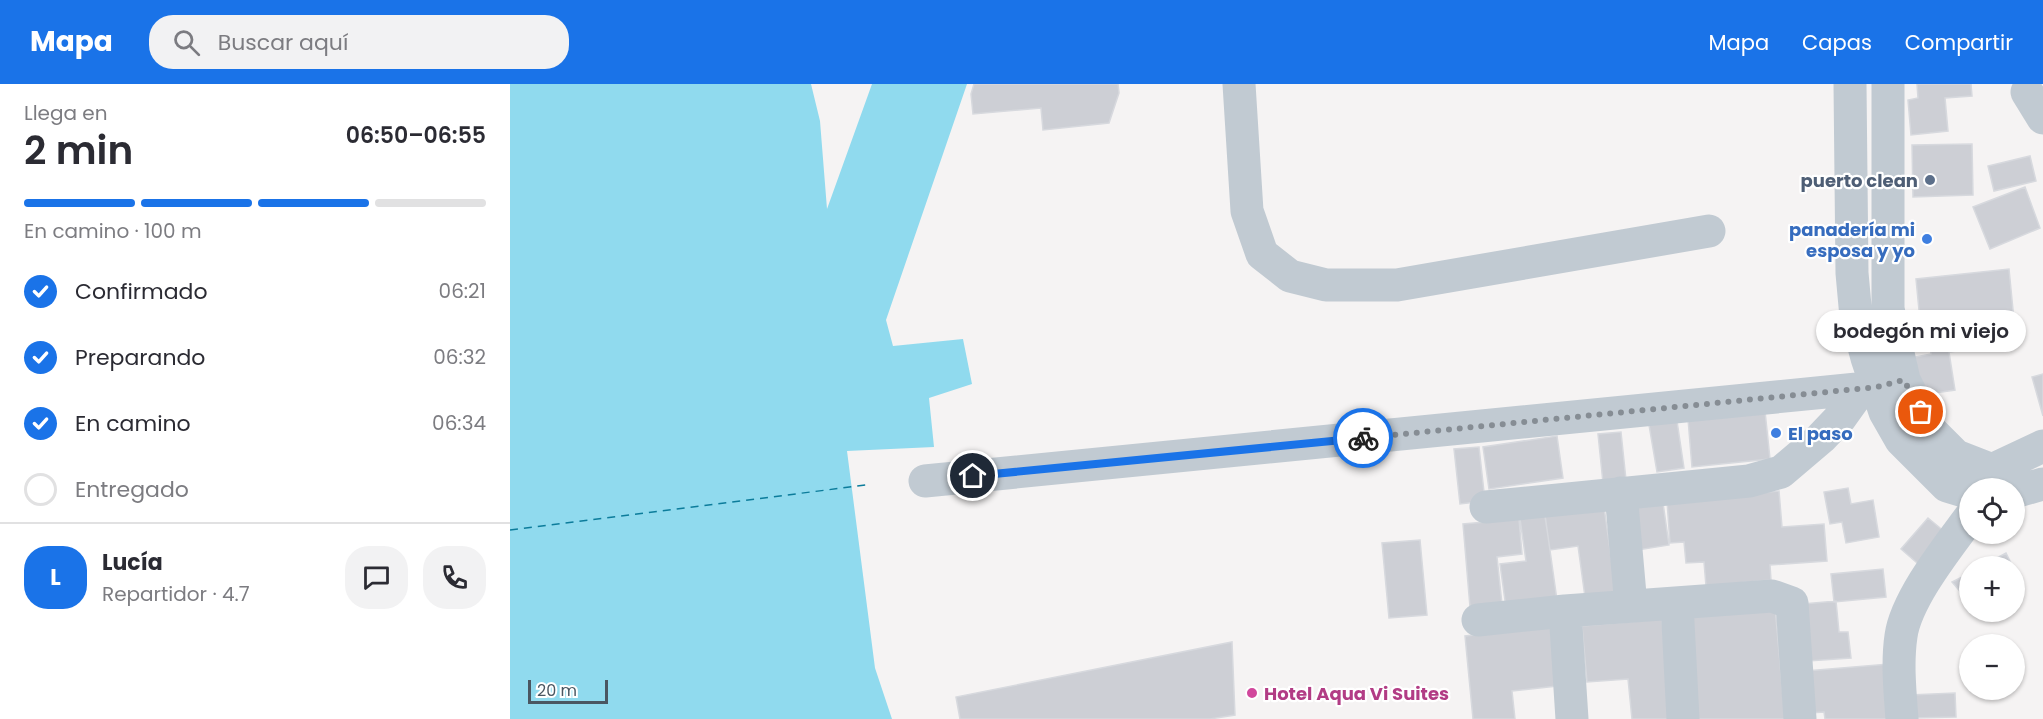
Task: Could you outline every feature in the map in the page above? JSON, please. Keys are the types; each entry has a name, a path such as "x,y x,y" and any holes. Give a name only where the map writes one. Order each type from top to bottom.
{"street":[{"path":"1239,84 1246,210 1262,254 1290,276 1326,285 1397,285 1709,231"},
{"path":"1850,84 1852,273 1856,317 1881,385 1885,412 1901,440 1947,486 1959,486"},
{"path":"1486,507 1749,481 1781,472 1821,438 1841,417 1881,385 1888,309 1888,84"},
{"path":"925,481 1881,385"},
{"path":"2019,478 2043,446"},
{"path":"1621,493 1631,606"},
{"path":"1902,719 1899,665 1901,634 1911,608 1925,582 1959,533"},
{"path":"1478,620 1565,611 1772,596 1792,603 1800,719"},
{"path":"1677,603 1683,719"},
{"path":"1565,611 1572,719"}],"water":[{"path":"510,84 811,84 820,121 827,209 872,84 967,84 886,320 893,346 963,339 972,384 929,398 934,447 847,451 875,668 892,719 510,719"}],"building":[{"path":"974,84 1118,84 1119,93 1109,123 1043,130 1041,108 973,114 971,94"},
{"path":"1917,84 1971,84 1972,96 1945,98 1948,131 1911,135 1908,100 1918,98"},
{"path":"1972,144 1973,195 1913,197 1912,145"},
{"path":"2030,156 2036,181 1994,191 1988,166"},
{"path":"2025,187 2040,228 1990,249 1973,207"},
{"path":"2009,269 2014,320 1921,331 1916,279"},
{"path":"1984,324 1987,347 1949,352 1955,390 1921,395 1915,357 1931,354 1928,333"},
{"path":"2043,374 2043,416 2032,377"},
{"path":"1765,411 1770,459 1692,467 1688,419"},
{"path":"1677,421 1684,468 1657,472 1649,425"},
{"path":"1621,432 1626,480 1603,483 1598,434"},
{"path":"1557,436 1563,478 1489,489 1483,447"},
{"path":"1479,447 1485,501 1460,504 1454,449"},
{"path":"1848,488 1851,504 1873,500 1879,537 1846,543 1842,522 1830,524 1824,492"},
{"path":"1779,491 1782,527 1824,524 1827,561 1770,565 1771,580 1706,586 1704,562 1686,563 1684,542 1670,543 1667,501"},
{"path":"1663,503 1669,545 1638,550 1632,507"},
{"path":"1604,507 1616,592 1585,597 1578,546 1550,550 1545,516"},
{"path":"1545,515 1557,600 1506,608 1500,564 1526,561 1520,519"},
{"path":"1928,518 1951,537 1924,569 1901,549"},
{"path":"1519,519 1522,554 1497,557 1502,604 1470,607 1463,524"},
{"path":"1420,540 1427,615 1389,618 1382,543"},
{"path":"1883,569 1886,597 1834,602 1831,574"},
{"path":"1959,578 1959,590 1952,582"},
{"path":"1836,601 1839,632 1848,632 1851,658 1808,661 1803,604"},
{"path":"1775,607 1785,719 1695,719 1686,615"},
{"path":"1662,619 1671,719 1632,719 1628,679 1587,682 1582,626"},
{"path":"1551,627 1557,686 1512,691 1515,719 1473,719 1465,636"},
{"path":"1232,642 1235,715 1210,719 960,719 956,697"},
{"path":"1889,664 1894,719 1825,719 1824,712 1810,713 1806,671"},
{"path":"1955,693 1956,717 1911,718 1910,695"}],"ferry route":[{"path":"510,530 866,485"}],"way so far":[{"path":"1363,438 1877,387 1904,380 1921,412"}],"place":[{"name":"puerto clean","path":"1930,180"},
{"name":"panadería mi esposa y yo","path":"1927,239"},
{"name":"bodegón mi viejo","path":"1921,412"},
{"name":"El paso","path":"1776,433"},
{"name":"Hotel Aqua Vi Suites","path":"1252,693"}],"route":[{"path":"973,476 1363,438"}]}
